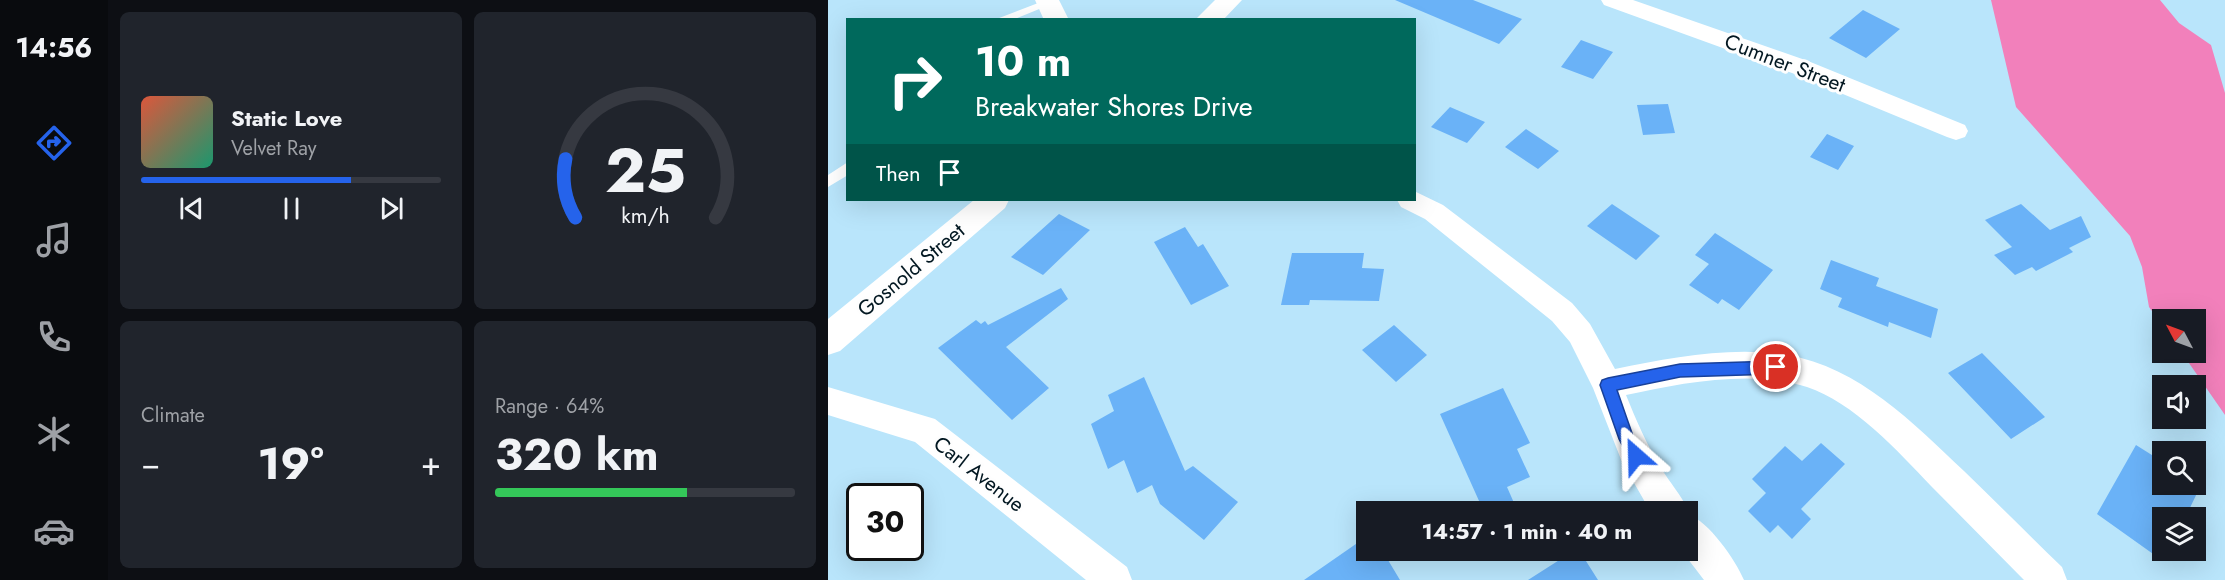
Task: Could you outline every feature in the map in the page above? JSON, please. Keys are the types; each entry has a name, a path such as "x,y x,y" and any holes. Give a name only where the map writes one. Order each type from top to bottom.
{"main road":[{"path":"1209,18 1230,0"},
{"name":"Gosnold Street","path":"828,340 993,201"}],"street":[{"name":"Cumner Street","path":"1612,0 1789,64 1956,130"},
{"path":"1412,201 1434,212 1562,312 1580,333 1608,385 1627,439 1644,472 1664,501"},
{"path":"1608,385 1662,373 1733,368 1776,367 1810,374 1835,386 1879,415 1909,441 2049,580"},
{"name":"Carl Avenue","path":"828,401 924,430 1114,580"},
{"path":"1698,544 1726,580"}],"lane":[{"path":"1007,18 1051,7"},
{"path":"828,182 846,168"}],"shaded area":[{"path":"1991,0 2160,0 2179,23 2211,45 2225,93 2225,415 2206,388 2206,375 2197,375 2189,363 2206,363 2206,309 2152,309 2152,311 2149,307 2142,267 2130,236 2016,107"}],"building":[{"path":"1395,0 1473,0 1522,19 1499,44"},
{"path":"1863,10 1900,29 1866,58 1829,38"},
{"path":"1581,40 1613,52 1593,79 1561,67"},
{"path":"1668,104 1675,133 1643,135 1637,105"},
{"path":"1450,107 1485,122 1467,143 1431,127"},
{"path":"1526,129 1559,151 1538,169 1505,147"},
{"path":"1827,134 1854,146 1838,170 1810,157"},
{"path":"1612,204 1660,236 1636,260 1587,226"},
{"path":"2021,204 2050,230 2081,216 2091,237 2069,248 2073,252 2036,271 2032,267 2015,275 1994,255 2012,247 1985,220"},
{"path":"1059,214 1090,230 1043,275 1011,257"},
{"path":"1185,227 1198,247 1203,244 1229,286 1191,305 1154,242"},
{"path":"1715,233 1773,270 1739,310 1722,299 1718,304 1689,285 1709,264 1695,255"},
{"path":"1292,253 1364,253 1362,268 1384,269 1379,301 1310,300 1309,305 1281,305"},
{"path":"1831,260 1879,278 1876,286 1938,309 1931,338 1889,322 1888,327 1838,307 1842,298 1820,289"},
{"path":"1061,288 1068,299 1006,347 1049,388 1012,420 938,348 976,320 981,324 985,321 988,325"},
{"path":"1394,325 1427,355 1396,382 1362,350"},
{"path":"1982,353 2045,417 2011,439 1948,373"},
{"path":"1144,377 1185,471 1193,466 1238,502 1204,540 1160,504 1152,485 1137,493 1124,460 1108,469 1091,424 1114,411 1108,395"},
{"path":"1503,388 1530,443 1517,449 1530,477 1507,487 1513,501 1479,501 1440,414"},
{"path":"1821,443 1845,464 1801,509 1811,519 1792,539 1778,525 1770,533 1748,511 1766,493 1752,479 1785,446 1802,461"},
{"path":"2136,445 2152,455 2152,495 2196,495 2190,507 2152,507 2152,553 2097,514"},
{"path":"1356,544 1356,561 1389,561 1400,580 1304,580"},
{"path":"1558,561 1586,561 1598,580 1528,580"}],"route":[{"path":"1636,456 1627,439 1608,385 1680,371 1776,367"}]}
